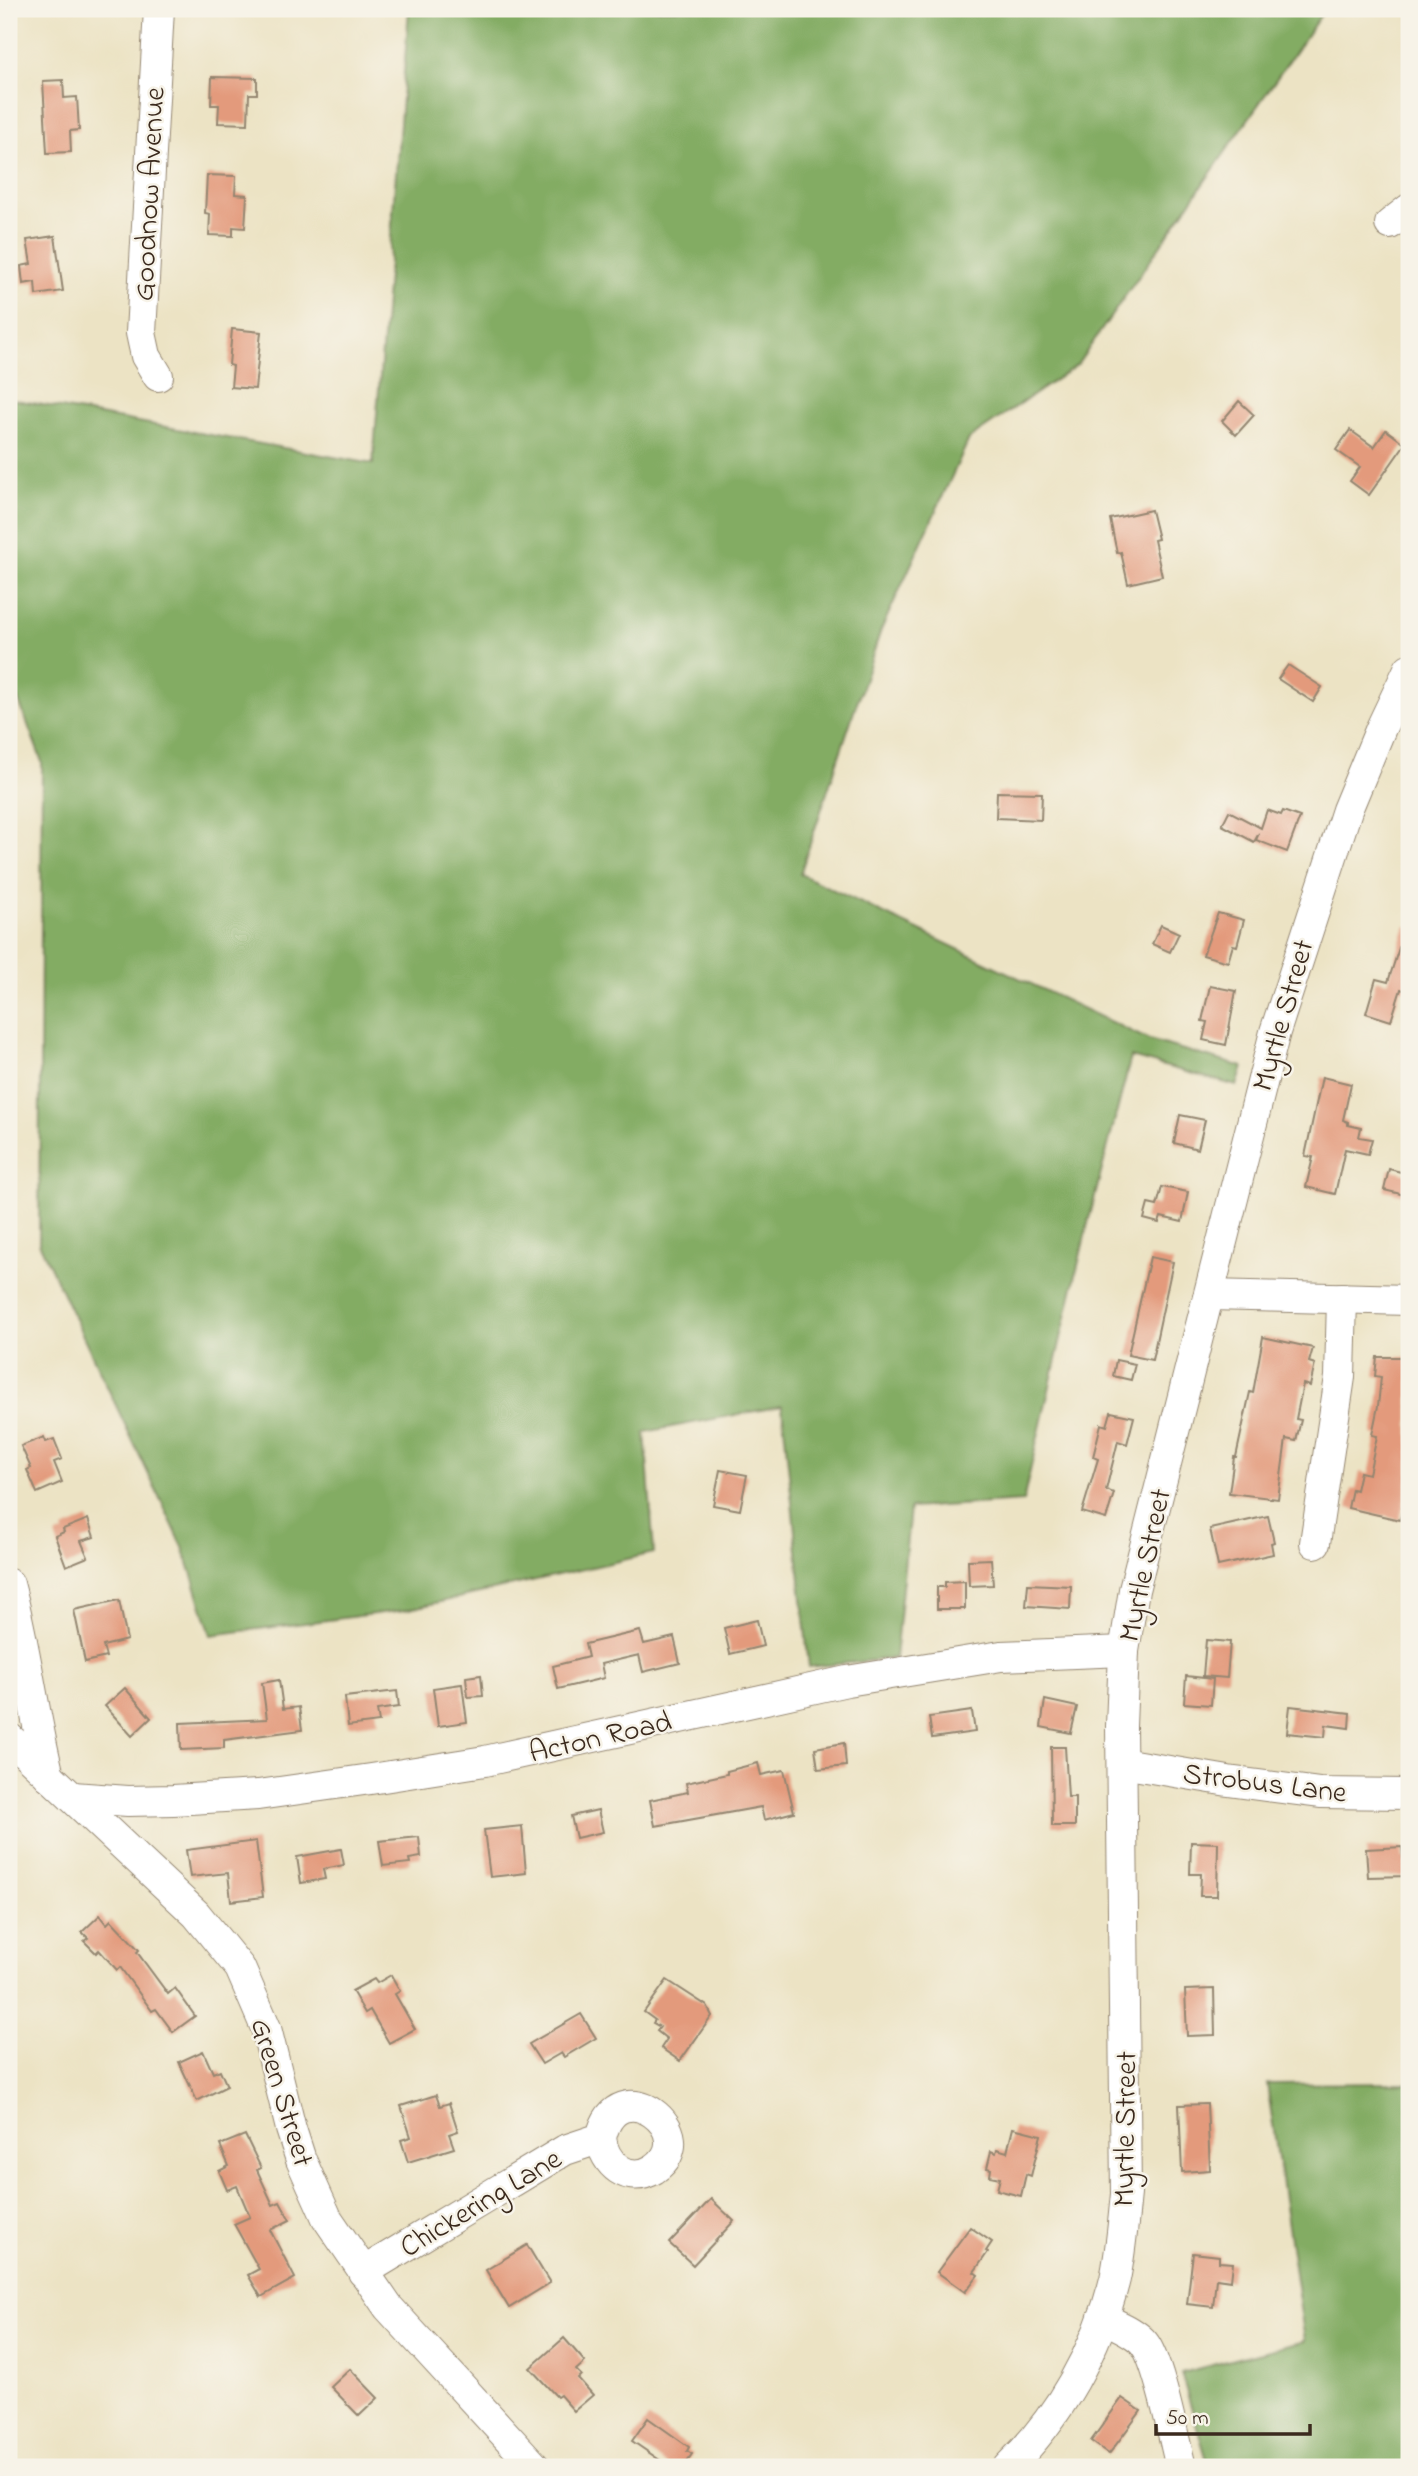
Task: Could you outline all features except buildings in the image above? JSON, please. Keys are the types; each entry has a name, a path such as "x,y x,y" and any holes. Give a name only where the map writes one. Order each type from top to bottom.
{"street":[{"name":"Goodnow Avenue","path":"158,376 146,356 141,333 159,9"},
{"name":"Myrtle Street","path":"1008,2467 1043,2428 1065,2395 1103,2318 1115,2278 1126,2194 1121,1726 1124,1651 1139,1569 1266,1065 1308,928 1363,769 1409,669"},
{"path":"1210,1295 1409,1300"},
{"path":"1315,1543 1340,1377 1342,1298"},
{"path":"9,1584 21,1627 35,1718 49,1776"},
{"name":"Acton Road","path":"73,1797 128,1801 258,1795 497,1759 847,1681 1001,1656 1124,1651"},
{"name":"Green Street","path":"9,1738 196,1914 240,1968 266,2028 291,2129 314,2193 342,2243 415,2339 535,2467"},
{"name":"Strobus Lane","path":"1122,1763 1320,1793 1409,1794"},
{"name":"Chickering Lane","path":"363,2272 565,2150 601,2138"},
{"path":"1103,2318 1130,2332 1144,2343 1154,2360 1181,2467"}],"green space":[{"path":"409,9 1325,9 1077,365 969,439 881,630 800,874 1149,1040 1243,1067 1237,1086 1131,1057 1087,1227 1023,1501 910,1508 895,1658 809,1667 782,1406 645,1432 654,1553 405,1610 211,1635 183,1547 39,1243 42,762 9,675 10,399 373,464"},
{"path":"1409,2083 1409,2467 1209,2467 1181,2373 1305,2341 1267,2084"}]}
